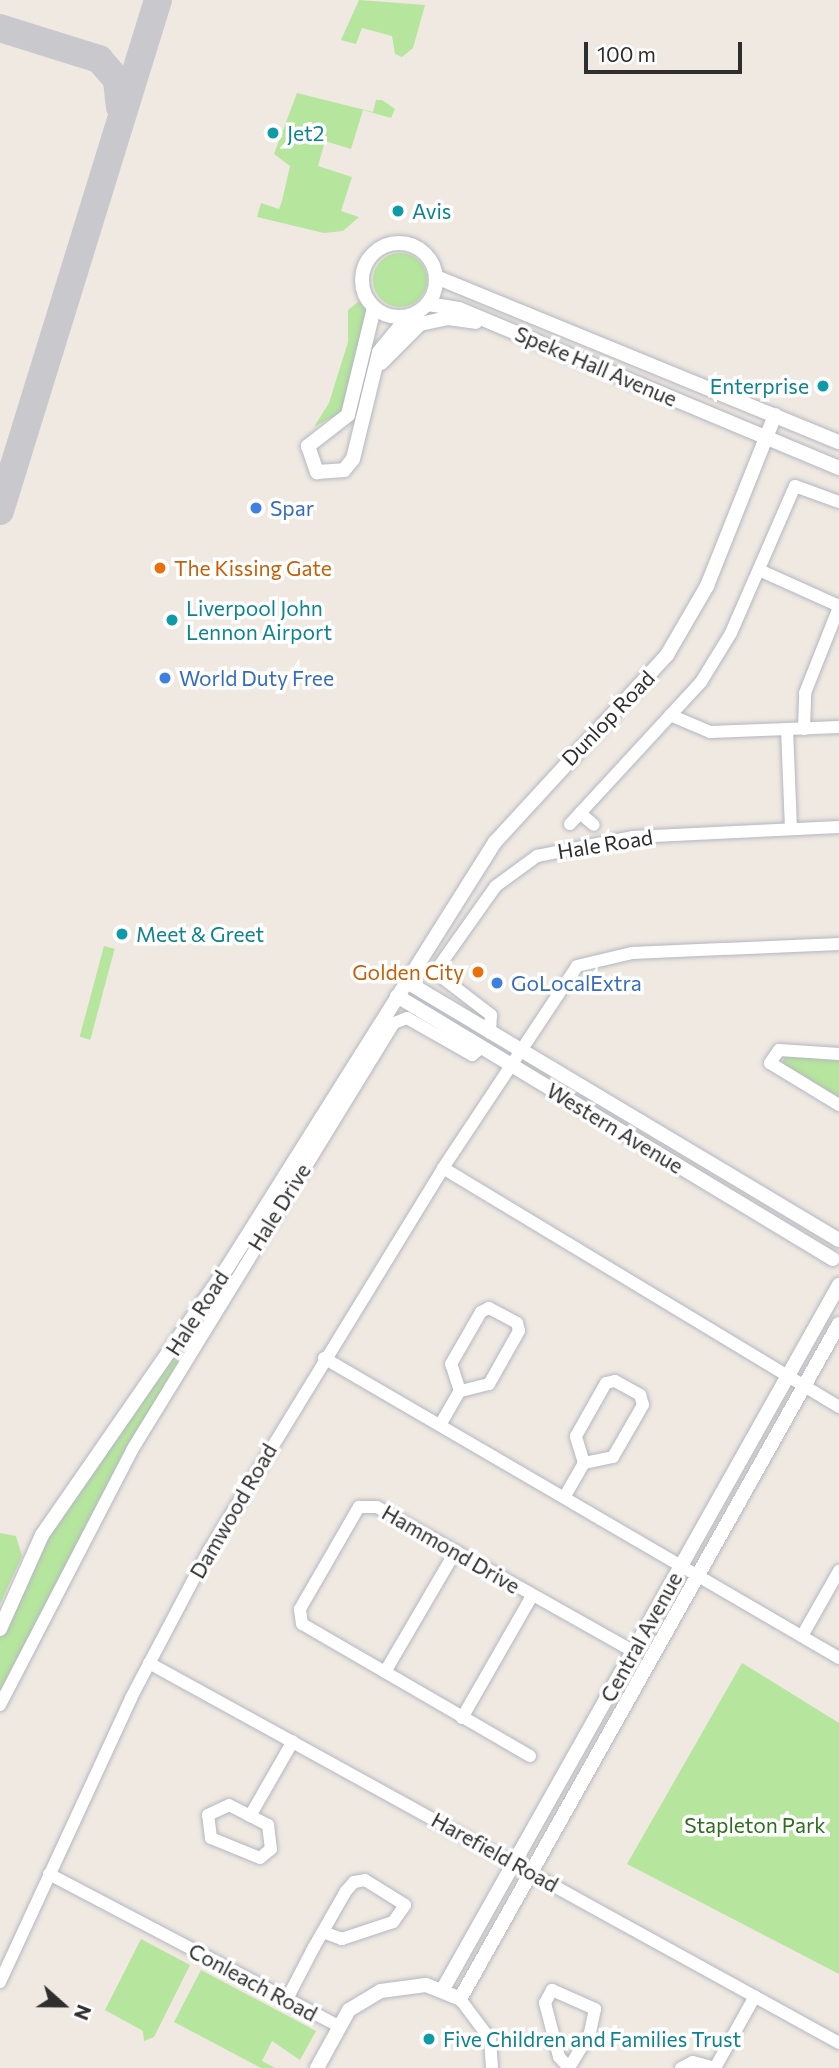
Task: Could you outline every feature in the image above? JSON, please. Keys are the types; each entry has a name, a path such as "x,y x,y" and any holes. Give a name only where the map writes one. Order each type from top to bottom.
{"street":[{"path":"413,246 428,256 436,276 428,304 408,317 383,341 368,387 349,466 317,471 308,446 348,415 374,308 363,274 383,247 413,246"},
{"name":"Speke Hall Avenue","path":"436,276 839,442"},
{"name":"Speke Hall Avenue","path":"428,304 459,309 839,468"},
{"path":"374,308 408,317"},
{"path":"368,387 394,344 430,321 462,319 521,334"},
{"name":"Dunlop Road","path":"397,996 509,823 667,655 707,586 775,415"},
{"path":"570,824 670,715 716,660 795,486 839,502"},
{"path":"759,570 839,607 805,694 804,729"},
{"path":"670,715 710,732 839,727"},
{"path":"787,729 791,829"},
{"path":"580,813 594,825"},
{"name":"Hale Road","path":"490,1033 491,1015 435,972 475,911 513,871 560,848 693,832 839,827"},
{"name":"Damwood Road","path":"0,1982 149,1663 324,1358 519,1049 587,960 839,944"},
{"name":"Western Avenue","path":"407,982 839,1240"},
{"name":"Western Avenue","path":"397,996 836,1253"},
{"name":"Hale Road","path":"0,1629 42,1535 173,1349 370,1051 397,996"},
{"name":"Hale Drive","path":"0,1705 132,1450 370,1051 394,1023 407,1018 465,1053 482,1046"},
{"path":"839,1054 779,1050 769,1063 839,1105"},
{"path":"443,1168 839,1407"},
{"path":"836,1253 839,1285"},
{"name":"Central Avenue","path":"443,1989 839,1285"},
{"path":"440,1425 460,1391 489,1384 519,1331 517,1323 489,1308 481,1312 452,1364 460,1391"},
{"name":"Central Avenue","path":"460,1999 839,1324"},
{"path":"324,1358 839,1658"},
{"path":"565,1496 584,1463 576,1436 606,1383 615,1381 640,1395 643,1405 613,1457 584,1463"},
{"name":"Hammond Drive","path":"530,1756 311,1631 300,1621 300,1609 364,1504 634,1651"},
{"path":"385,1672 455,1552"},
{"path":"802,1636 839,1571"},
{"path":"462,1718 532,1596"},
{"name":"Harefield Road","path":"149,1663 839,2043"},
{"path":"250,1816 293,1741"},
{"path":"217,1806 250,1816 272,1835 271,1849 260,1857 249,1858 211,1838 206,1827 217,1806"},
{"name":"Conleach Road","path":"49,1874 338,2026 349,2010 381,1991 443,1989"},
{"path":"288,1999 323,1932 354,1882 365,1880 405,1905 393,1922 342,1939 323,1932"},
{"path":"443,1989 460,1999 490,2039 492,2068"},
{"path":"552,1990 595,2009 593,2026 569,2068 559,2057 545,2003 552,1990"},
{"path":"681,2068 693,2062 715,2068 755,1996"},
{"path":"317,2068 338,2026"}],"green space":[{"path":"359,0 425,5 413,48 402,57 395,54 392,36 362,28 356,44 341,40"},
{"path":"297,93 373,112 376,100 382,100 395,109 391,118 363,110 351,149 325,141 318,166 352,177 341,211 359,217 343,231 324,233 257,217 261,203 279,209 282,201 290,166 274,154"},
{"path":"400,253 419,261 427,280 419,299 400,307 381,299 373,280 381,261"},
{"path":"359,301 368,311 348,399 340,413 314,427 329,403 348,342 348,310"},
{"path":"104,946 115,949 90,1040 80,1037"},
{"path":"785,1056 839,1059 839,1100 782,1064"},
{"path":"269,1211 122,1456 0,1691 0,1637 38,1552"},
{"path":"0,1533 16,1536 22,1556 0,1604"},
{"name":"Stapleton Park","path":"742,1663 839,1723 839,1974 627,1864"},
{"path":"141,1939 190,1965 154,2037 144,2041 143,2031 105,2010"},
{"path":"201,1970 316,2031 300,2060 272,2041 262,2061 275,2068 261,2068 174,2022"}],"taxiway":[{"path":"0,511 158,0"},
{"path":"0,28 99,59 117,80 120,107"}],"place":[{"name":"Jet2","path":"273,133"},
{"name":"Avis","path":"398,211"},
{"name":"Enterprise","path":"823,386"},
{"name":"Spar","path":"256,508"},
{"name":"The Kissing Gate","path":"160,568"},
{"name":"Liverpool John Lennon Airport","path":"172,620"},
{"name":"World Duty Free","path":"165,678"},
{"name":"Meet & Greet","path":"122,934"},
{"name":"Golden City","path":"478,972"},
{"name":"GoLocalExtra","path":"497,983"},
{"name":"Five Children and Families Trust","path":"429,2039"}]}
